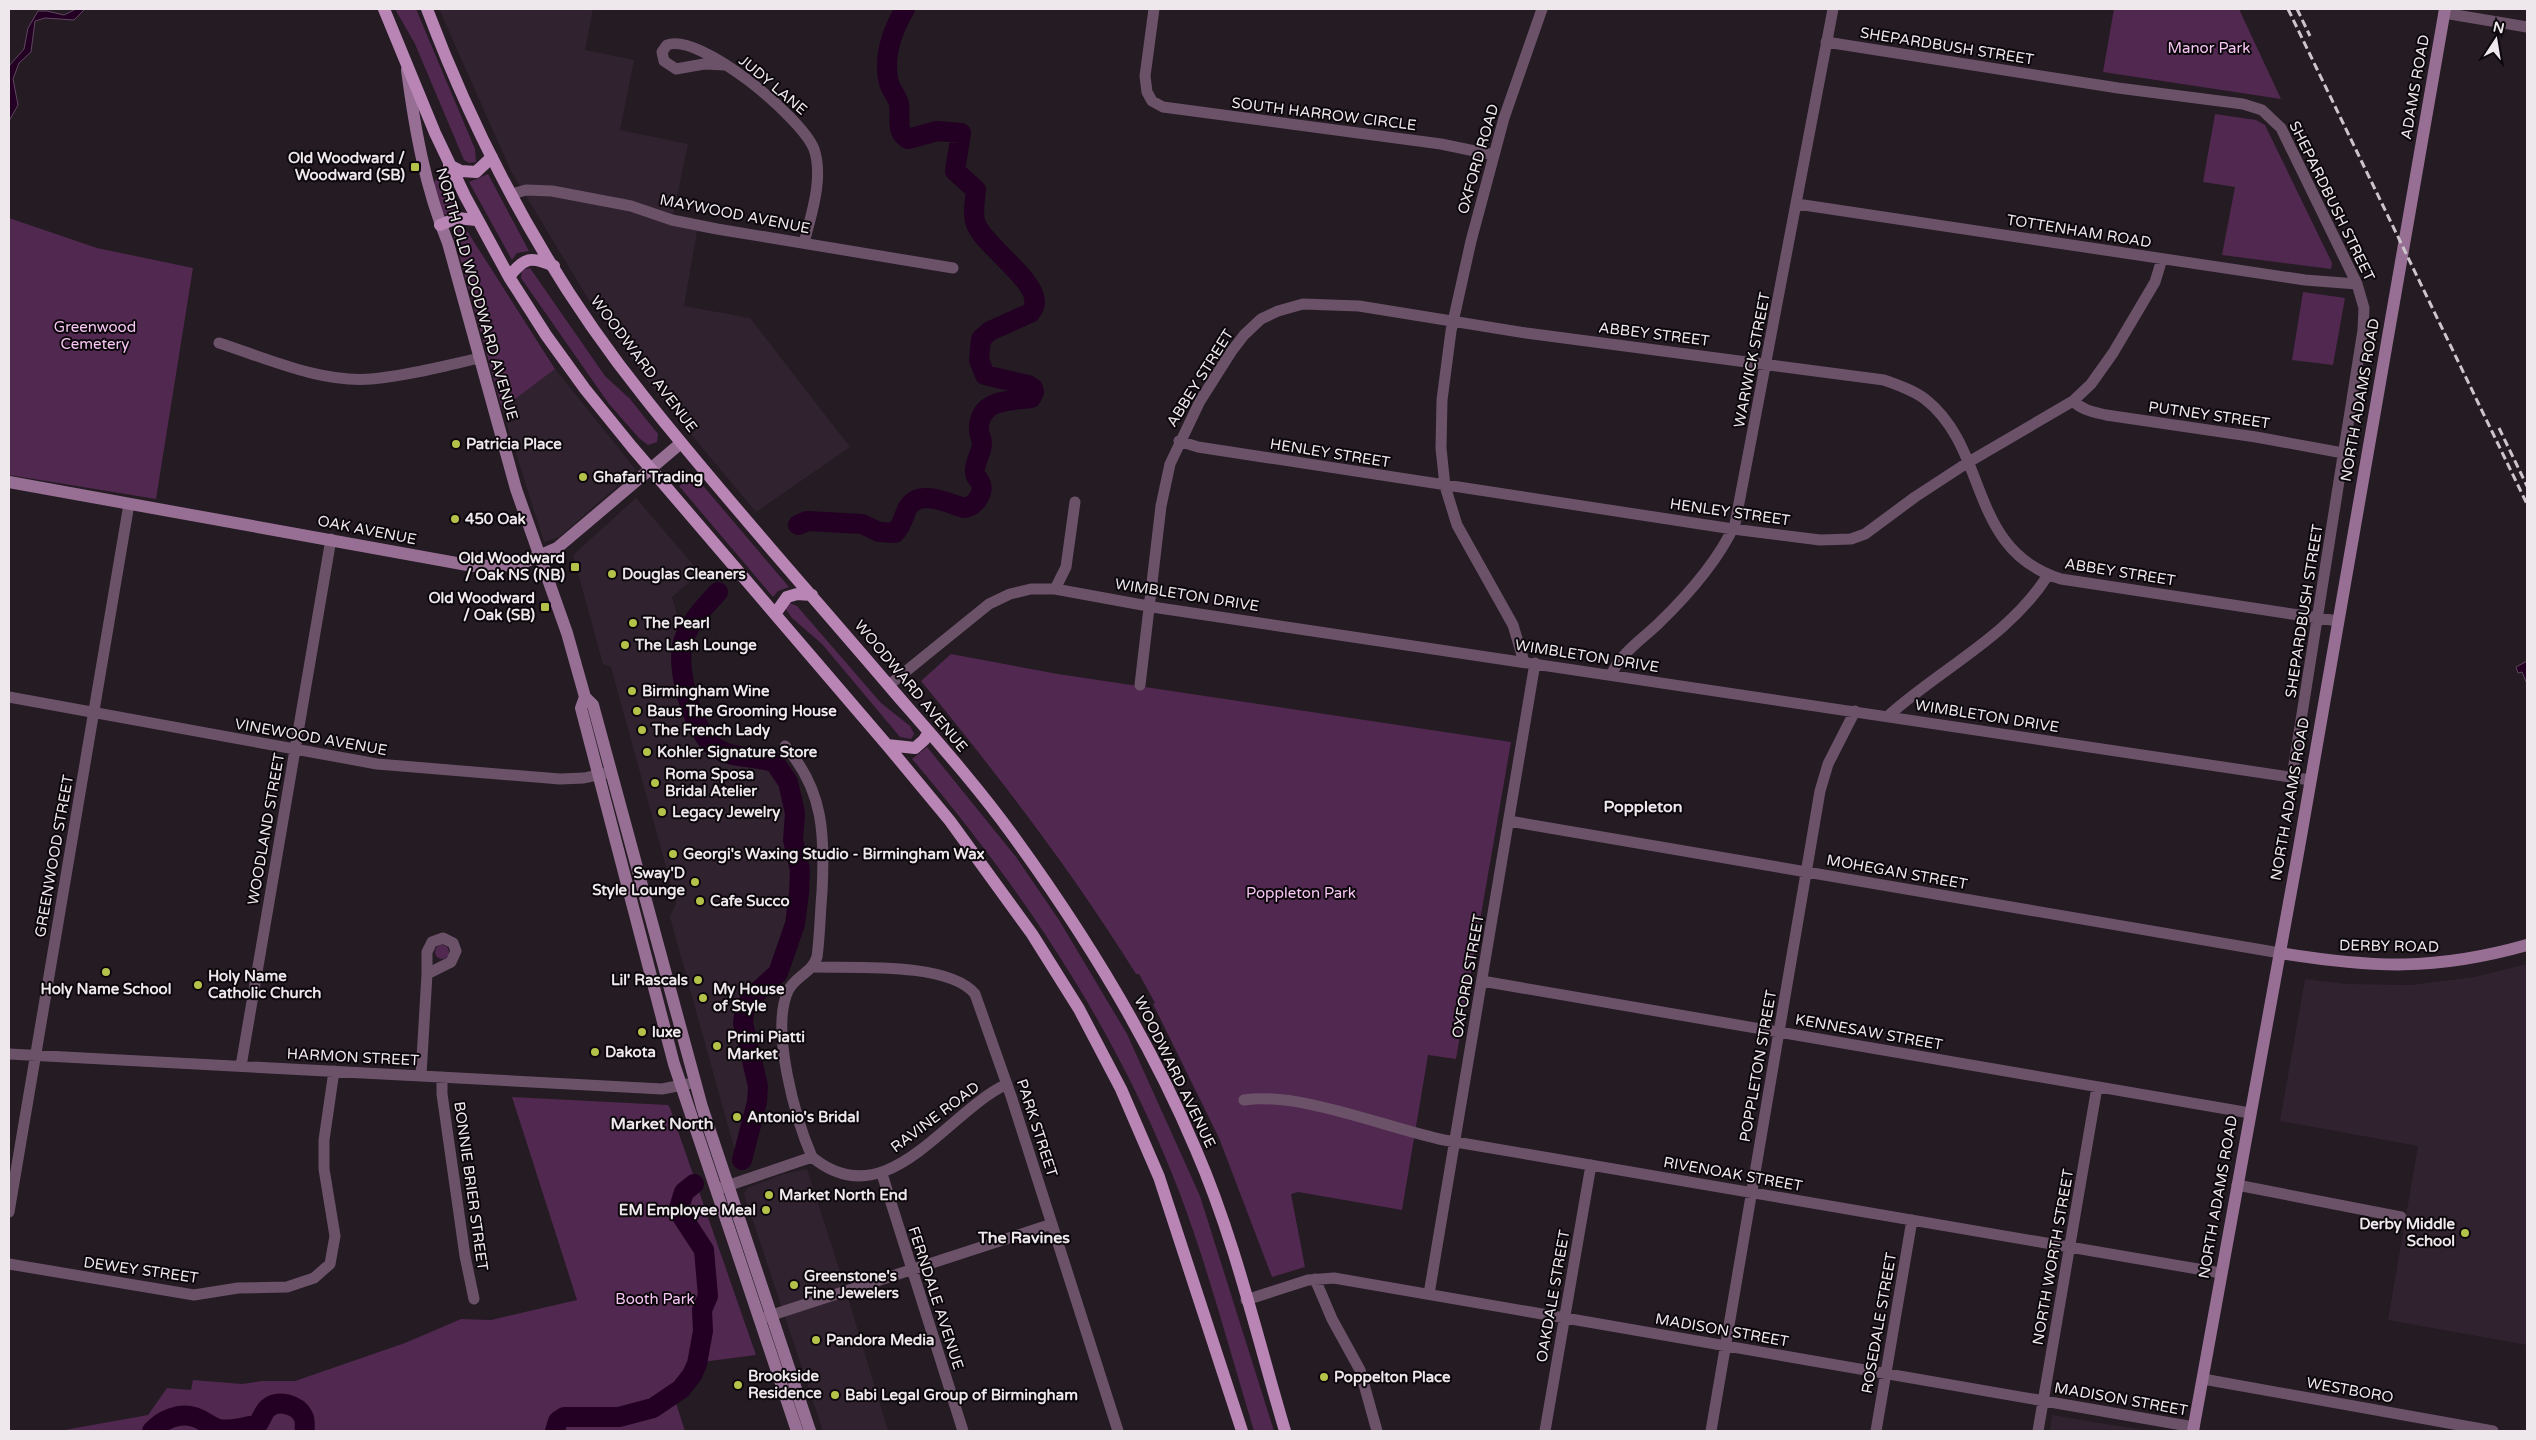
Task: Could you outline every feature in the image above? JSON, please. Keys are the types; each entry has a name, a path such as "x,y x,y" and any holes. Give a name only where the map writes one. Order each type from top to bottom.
{"main road":[{"path":"384,9 449,166 476,220 509,277 569,368 650,469 887,745 985,867 1032,934 1079,1009 1121,1088 1159,1177 1242,1431"},
{"name":"WOODWARD AVENUE","path":"427,9 454,76 492,157 554,266 606,346 681,442 889,685 1011,832 1132,1015 1198,1152 1225,1227 1285,1431"},
{"path":"449,166 461,171 476,172 492,157"},
{"path":"440,225 457,218 476,220"},
{"path":"509,277 517,267 527,260 542,261 554,266"},
{"path":"775,614 786,597 812,595"},
{"path":"887,745 915,748 920,745 928,732"}],"street":[{"name":"SOUTH HARROW CIRCLE","path":"1154,9 1145,76 1147,92 1152,101 1163,107 1441,144 1494,155"},
{"name":"OXFORD ROAD","path":"1454,321 1494,155 1542,9"},
{"name":"WARWICK STREET","path":"1611,675 1625,653 1657,625 1686,594 1719,553 1733,529 1833,9"},
{"path":"2444,11 2527,27"},
{"name":"ADAMS ROAD","path":"2416,171 2444,11"},
{"name":"SHEPARDBUSH STREET","path":"1826,42 2118,88 2243,104 2262,110 2274,119 2281,128 2357,284 2363,302 2364,318 2292,777"},
{"name":"JUDY LANE","path":"725,65 704,64 676,69 664,61 662,52 672,43 685,43 725,65 745,78 790,117 806,135 814,149 817,178 804,243"},
{"name":"NORTH OLD WOODWARD AVENUE","path":"407,68 422,164 440,225 448,244 516,489 538,556 567,633 585,697 581,708 605,774 657,936 721,1188 758,1319 797,1431"},
{"name":"NORTH ADAMS ROAD","path":"2194,1429 2280,953 2416,171"},
{"name":"MAYWOOD AVENUE","path":"512,194 539,190 561,193 624,204 672,220 953,268"},
{"name":"TOTTENHAM ROAD","path":"1797,204 2305,280 2357,284"},
{"name":"HENLEY STREET","path":"1179,442 1238,454 1733,529 1820,540 1851,539 1865,534 1967,463 2074,401 2091,384 2113,354 2155,282 2162,259"},
{"name":"ABBEY STREET","path":"1140,686 1164,485 1179,442 1200,401 1244,335 1261,319 1278,311 1303,304 1327,303 1359,306 1526,333 1884,380 1925,399 1942,418 1967,463 1987,511 2008,546 2030,565 2048,575 2061,579 2338,621"},
{"name":"OXFORD STREET","path":"1429,1294 1509,821 1530,663 1513,625 1457,525 1445,486 1441,448 1442,400 1454,321"},
{"path":"219,344 306,370 352,379 386,377 480,358"},
{"name":"PUTNEY STREET","path":"2074,401 2089,411 2106,415 2256,437 2344,453"},
{"name":"OAK AVENUE","path":"9,482 482,567 513,566 557,548 681,442"},
{"path":"1055,588 1066,567 1074,502"},
{"name":"GREENWOOD STREET","path":"9,1212 129,504"},
{"name":"WOODLAND STREET","path":"241,1066 331,539"},
{"path":"1888,716 1988,639 2017,614 2048,575"},
{"name":"WIMBLETON DRIVE","path":"889,685 995,600 1021,591 1055,588 1149,606 2310,780"},
{"name":"VINEWOOD AVENUE","path":"9,697 407,768 560,779 605,774"},
{"name":"POPPLETON STREET","path":"1711,1431 1824,776 1855,712"},
{"path":"784,746 801,766 810,783 823,835 824,853 818,943 814,967 797,980 788,991 783,1014 787,1078 812,1158 820,1164 842,1173 864,1177 882,1174"},
{"name":"NORTH OLD WOODWARD AVENUE","path":"605,774 642,938 681,1085 771,1315 810,1431"},
{"name":"MOHEGAN STREET","path":"1509,821 2280,953"},
{"path":"642,938 657,936"},
{"name":"DERBY ROAD","path":"2280,953 2354,963 2424,965 2460,961 2527,945"},
{"name":"PARK STREET","path":"814,967 897,969 945,977 964,984 975,994 1007,1084 1118,1431"},
{"path":"421,1076 427,974"},
{"name":"KENNESAW STREET","path":"1482,981 2250,1113"},
{"name":"HARMON STREET","path":"9,1054 662,1089 694,1082"},
{"name":"DEWEY STREET","path":"9,1264 194,1295 225,1290 298,1284 322,1273 330,1264 333,1255 335,1227 325,1180 324,1154 334,1071"},
{"name":"BONNIE BRIER STREET","path":"442,1077 448,1136 474,1299"},
{"name":"RAVINE ROAD","path":"882,1174 924,1146 992,1092 1007,1084"},
{"name":"NORTH WORTH STREET","path":"2038,1431 2097,1087"},
{"name":"RIVENOAK STREET","path":"1244,1100 1262,1097 1322,1108 1414,1134 1455,1142 2221,1273"},
{"path":"721,1188 812,1158"},
{"name":"OAKDALE STREET","path":"1545,1431 1591,1166"},
{"name":"FERNDALE AVENUE","path":"882,1174 963,1431"},
{"path":"2237,1185 2401,1217"},
{"name":"ROSEDALE STREET","path":"1876,1431 1912,1220"},
{"path":"758,1319 1052,1224"},
{"name":"MADISON STREET","path":"1246,1300 1315,1279 1334,1278 2043,1400 2194,1429"},
{"path":"1315,1279 1332,1319 1360,1370 1377,1431"},
{"name":"WESTBORO","path":"2202,1379 2493,1431"}],"shaded area":[{"path":"76,9 85,9 74,20 45,18 35,21 31,52 19,63 13,79 18,105 9,121 9,66 24,49 28,28 38,11 64,15"},
{"path":"439,9 593,9 585,50 634,60 620,130 688,144 671,224 697,231 684,306 750,318 850,447 756,512 658,395 590,302 511,171"},
{"path":"555,369 636,470 559,537 544,542 502,409"},
{"path":"636,498 700,573 672,597 684,638 680,658 682,672 702,735 716,748 728,754 775,763 788,782 795,813 793,840 800,877 797,913 778,973 755,994 745,1007 743,1016 757,1102 736,1155 670,917 676,903 611,667 603,664 573,555"},
{"path":"2527,661 2527,684 2522,672 2518,673 2516,667"},
{"name":"Derby Middle School","path":"2527,964 2527,1345 2388,1320 2418,1146 2280,1121 2305,979 2346,984 2411,985 2475,977"},
{"path":"807,1169 888,1431 823,1431 744,1194 747,1188 784,1174"},
{"path":"2052,1415 2149,1431 2050,1431"}],"green space":[{"path":"395,9 416,9 475,149 476,162 469,163 464,160 415,44"},
{"name":"Manor Park","path":"2114,9 2239,9 2281,99 2103,72"},
{"path":"2215,114 2256,120 2265,125 2332,263 2331,269 2222,255 2235,187 2203,182"},
{"path":"488,174 529,251 517,253 512,260 469,182"},
{"path":"437,177 442,180 457,211 447,215 441,213 434,183"},
{"name":"Greenwood Cemetery","path":"9,218 97,248 193,268 156,499 9,475"},
{"path":"462,223 555,369 502,409 452,229 455,224"},
{"path":"530,268 605,376 630,399 658,434 657,442 648,445 639,438 609,404 521,278 522,270"},
{"path":"2303,292 2345,298 2333,365 2292,360"},
{"path":"694,475 789,587 778,591 773,597 679,486"},
{"path":"790,603 797,606 881,703 910,726 914,734 911,739 900,737 822,644 792,618 785,608"},
{"name":"Poppleton Park","path":"951,654 1058,674 1511,742 1456,1059 1428,1055 1402,1210 1298,1192 1291,1194 1305,1267 1272,1277 1219,1138 1153,1004 1155,1003 1139,974 1136,974 1086,898 1033,824 921,681"},
{"path":"927,747 1016,857 1059,920 1127,1034 1200,1196 1274,1431 1254,1431 1191,1223 1156,1134 1128,1076 1098,1020 1065,965 1029,911 953,808 912,759"},
{"path":"439,945 445,945 449,952 445,959 439,959 435,955 435,949"},
{"name":"Booth Park","path":"512,1097 668,1105 670,1108 756,1355 702,1362 699,1372 674,1397 685,1431 59,1431 148,1415 167,1388 191,1390 193,1380 242,1384 262,1381 295,1381 405,1343 461,1319 491,1320 577,1300"}],"waterway":[{"path":"798,525 807,521 862,524 879,532 895,533 901,525 907,509 912,502 919,499 934,499 965,508 969,507 976,502 982,490 975,468 982,447 979,428 984,412 997,403 1031,398 1034,392 1033,388 1028,385 985,375 979,360 981,339 990,331 1030,313 1035,303 1033,292 1025,281 991,245 976,224 974,212 976,190 955,171 961,133 937,131 908,139 901,132 899,104 889,83 887,64 893,35 905,9"},
{"path":"718,592 693,622 683,642 681,653 682,667 688,699 700,729 716,748 730,754 775,763 788,782 795,813 793,840 800,870 795,924 778,973 755,994 745,1007 743,1023 758,1086 757,1102 742,1160"},
{"path":"555,1431 558,1421 564,1417 619,1417 653,1408 681,1389 692,1375 697,1364 703,1331 702,1310 708,1296 704,1250 683,1218 679,1208 684,1192 694,1184"},
{"path":"152,1431 161,1423 177,1416 197,1418 219,1429 258,1424 265,1411 272,1405 277,1404 287,1404 297,1409 303,1416 305,1431"}],"railway":[{"path":"2288,9 2527,504"},
{"path":"2297,9 2310,36"},
{"path":"2499,428 2527,486"}],"place":[{"name":"Old Woodward / Woodward (SB)","path":"415,167"},
{"name":"Patricia Place","path":"456,444"},
{"name":"Ghafari Trading","path":"583,477"},
{"name":"450 Oak","path":"455,519"},
{"name":"Old Woodward / Oak NS (NB)","path":"575,567"},
{"name":"Douglas Cleaners","path":"612,574"},
{"name":"Old Woodward / Oak (SB)","path":"545,607"},
{"name":"The Pearl","path":"633,623"},
{"name":"The Lash Lounge","path":"625,645"},
{"name":"Birmingham Wine","path":"632,691"},
{"name":"Baus The Grooming House","path":"637,711"},
{"name":"The French Lady","path":"642,730"},
{"name":"Kohler Signature Store","path":"647,752"},
{"name":"Roma Sposa Bridal Atelier","path":"655,783"},
{"name":"Legacy Jewelry","path":"662,812"},
{"name":"Georgi's Waxing Studio - Birmingham Wax","path":"673,854"},
{"name":"Sway'D Style Lounge","path":"695,882"},
{"name":"Cafe Succo","path":"700,901"},
{"name":"Holy Name School","path":"106,972"},
{"name":"Lil' Rascals","path":"698,980"},
{"name":"Holy Name Catholic Church","path":"198,985"},
{"name":"My House of Style","path":"703,998"},
{"name":"luxe","path":"642,1032"},
{"name":"Primi Piatti Market","path":"717,1046"},
{"name":"Dakota","path":"595,1052"},
{"name":"Antonio's Bridal","path":"737,1117"},
{"name":"Market North End","path":"769,1195"},
{"name":"EM Employee Meal","path":"766,1210"},
{"name":"Derby Middle School","path":"2465,1233"},
{"name":"Greenstone's Fine Jewelers","path":"794,1285"},
{"name":"Pandora Media","path":"816,1340"},
{"name":"Poppelton Place","path":"1324,1377"},
{"name":"Brookside Residence","path":"738,1385"},
{"name":"Babi Legal Group of Birmingham","path":"835,1395"}],"district":[{"name":"Poppleton","path":"1643,806"},
{"name":"Market North","path":"662,1123"},
{"name":"The Ravines","path":"1024,1237"}]}
